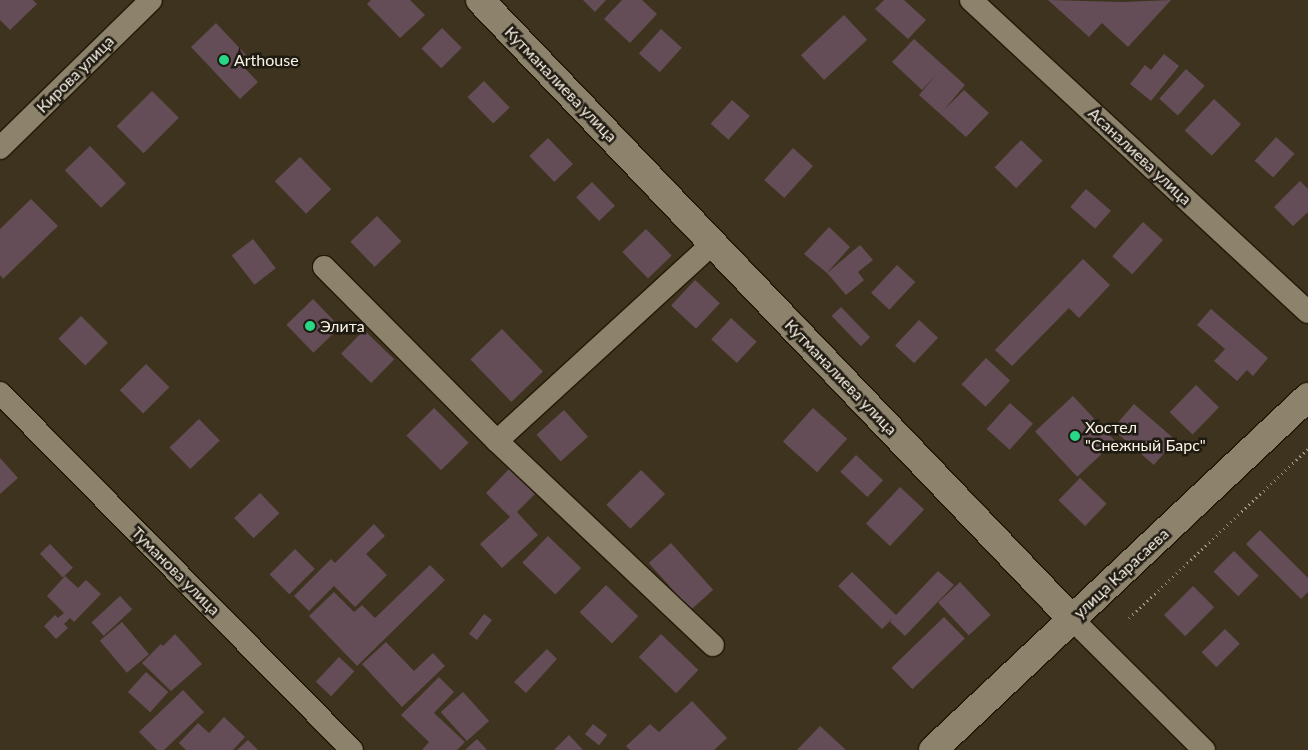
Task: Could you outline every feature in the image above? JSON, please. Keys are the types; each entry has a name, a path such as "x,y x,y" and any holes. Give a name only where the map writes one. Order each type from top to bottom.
{"street":[{"name":"Кирова улица","path":"0,148 151,0"},
{"name":"Кутманалиева улица","path":"480,0 1072,619 1204,750"},
{"name":"Асаналиева улица","path":"971,0 1308,312"},
{"path":"497,441 713,243"},
{"path":"324,267 497,441 713,645"},
{"name":"Туманова улица","path":"0,393 352,750"},
{"name":"улица Карасаева","path":"933,750 1308,397"}],"path":[{"path":"1129,618 1308,449"}],"building":[{"path":"0,0 33,0 37,4 10,30 0,20"},
{"path":"371,0 410,0 425,15 400,38 367,4"},
{"path":"583,0 606,0 595,12"},
{"path":"622,0 642,0 657,14 630,43 604,19"},
{"path":"884,0 904,0 926,20 908,39 875,9"},
{"path":"1048,0 1122,2 1171,0 1128,47 1102,23 1089,37"},
{"path":"844,15 867,40 824,80 801,55"},
{"name":"Arthouse","path":"216,23 248,57 241,64 258,82 240,99 191,47"},
{"path":"442,28 462,48 441,68 421,49"},
{"path":"661,29 682,48 660,72 639,54"},
{"path":"914,39 965,85 944,110 964,90 989,113 966,137 919,95 937,74 922,90 892,62"},
{"path":"1164,54 1179,66 1151,101 1130,84 1145,65 1151,70"},
{"path":"1186,69 1205,86 1178,115 1159,99"},
{"path":"484,81 510,108 493,124 467,97"},
{"path":"152,91 179,118 144,153 117,126"},
{"path":"1214,99 1241,124 1212,156 1185,130"},
{"path":"732,100 750,116 728,140 711,124"},
{"path":"1276,137 1295,154 1273,178 1255,161"},
{"path":"548,138 573,164 554,182 529,156"},
{"path":"1021,140 1043,161 1016,188 995,167"},
{"path":"90,146 126,183 101,208 65,170"},
{"path":"793,148 813,166 784,198 764,180"},
{"path":"300,157 331,189 306,214 275,181"},
{"path":"1300,181 1308,189 1308,212 1293,226 1274,207"},
{"path":"592,182 615,206 599,221 576,197"},
{"path":"1086,189 1111,211 1095,229 1070,207"},
{"path":"31,199 58,226 3,279 0,275 0,229"},
{"path":"377,216 401,241 375,267 350,242"},
{"path":"1143,222 1163,240 1132,274 1112,256"},
{"path":"829,227 850,247 827,273 804,254"},
{"path":"646,229 672,256 648,279 622,252"},
{"path":"253,239 276,268 255,285 232,256"},
{"path":"860,245 873,260 858,272 864,280 846,295 827,273"},
{"path":"1083,259 1110,285 1079,318 1069,308 1012,366 995,350"},
{"path":"897,265 915,282 889,310 871,293"},
{"path":"695,280 720,303 696,329 671,306"},
{"path":"313,299 340,327 313,353 286,325"},
{"path":"841,307 870,337 861,346 832,316"},
{"path":"1211,309 1268,358 1253,376 1247,370 1237,381 1214,361 1225,349 1197,325"},
{"path":"81,316 108,343 85,365 58,339"},
{"path":"731,318 757,342 737,363 711,339"},
{"path":"919,320 938,338 914,363 895,346"},
{"path":"502,329 543,371 511,402 470,360"},
{"path":"364,330 394,359 371,383 341,354"},
{"path":"986,358 1010,381 986,407 961,384"},
{"path":"146,364 169,387 143,413 120,390"},
{"path":"1196,385 1219,407 1193,435 1170,412"},
{"name":"Хостел \"Снежный Барс\"","path":"1073,396 1115,441 1077,477 1035,431"},
{"path":"1010,403 1033,424 1010,450 987,429"},
{"path":"1134,404 1176,440 1154,465 1112,429"},
{"path":"434,408 469,443 441,470 406,436"},
{"path":"813,408 847,439 817,472 783,441"},
{"path":"564,410 588,437 561,462 537,435"},
{"path":"199,419 220,441 190,469 170,447"},
{"path":"856,455 883,480 867,497 840,472"},
{"path":"0,458 18,478 0,494"},
{"path":"509,469 535,494 517,512 538,535 502,568 480,544 510,517 486,493"},
{"path":"641,470 665,494 630,529 606,505"},
{"path":"1080,478 1107,504 1085,526 1058,500"},
{"path":"900,487 924,510 890,546 866,524"},
{"path":"260,493 279,513 254,538 234,518"},
{"path":"374,524 385,536 366,554 387,575 355,607 334,586 309,611 294,596 331,559 335,563"},
{"path":"1260,530 1308,578 1308,592 1301,599 1246,544"},
{"path":"548,536 581,568 555,595 522,563"},
{"path":"671,543 713,590 691,610 649,563"},
{"path":"50,544 73,568 63,577 40,554"},
{"path":"295,549 315,569 289,594 270,574"},
{"path":"1234,551 1259,576 1238,596 1213,572"},
{"path":"430,565 445,580 357,666 309,616 334,592 354,612 362,605 375,618"},
{"path":"938,571 954,585 905,636 890,622 893,618 882,629 838,586 852,572 896,615"},
{"path":"65,576 78,588 86,580 101,594 74,622 70,618 64,624 68,628 56,639 44,626 55,615 58,618 64,613 47,596"},
{"path":"960,582 991,615 969,635 938,602"},
{"path":"606,585 638,616 612,644 580,612"},
{"path":"1193,586 1214,607 1185,636 1164,615"},
{"path":"120,596 132,609 104,636 91,623"},
{"path":"484,614 492,620 477,640 469,634"},
{"path":"944,617 965,639 912,689 891,668"},
{"path":"122,622 149,654 127,673 100,641"},
{"path":"1225,629 1240,644 1217,667 1202,652"},
{"path":"175,634 202,664 171,691 142,663 161,644 163,646"},
{"path":"661,634 698,670 676,693 639,657"},
{"path":"386,642 414,671 433,653 445,666 402,707 362,664"},
{"path":"547,649 557,659 526,693 514,682"},
{"path":"339,657 354,671 331,696 316,682"},
{"path":"146,672 168,692 150,712 128,692"},
{"path":"439,677 454,692 434,713 465,742 457,750 422,750 429,742 401,715"},
{"path":"183,690 204,712 164,750 157,750 139,732"},
{"path":"463,692 489,721 467,741 441,712"},
{"path":"692,701 727,738 714,750 630,750 626,746 650,724 659,732"},
{"path":"224,717 245,737 233,750 186,750 179,743 198,723 209,733"},
{"path":"593,724 607,735 599,745 585,734"},
{"path":"820,726 846,750 797,750"},
{"path":"569,735 583,750 554,750"},
{"path":"477,739 487,750 465,750"},
{"path":"248,740 258,750 237,750"}],"place":[{"name":"Arthouse","path":"224,60"},
{"name":"Элита","path":"310,326"},
{"name":"Хостел \"Снежный Барс\"","path":"1075,436"}]}
